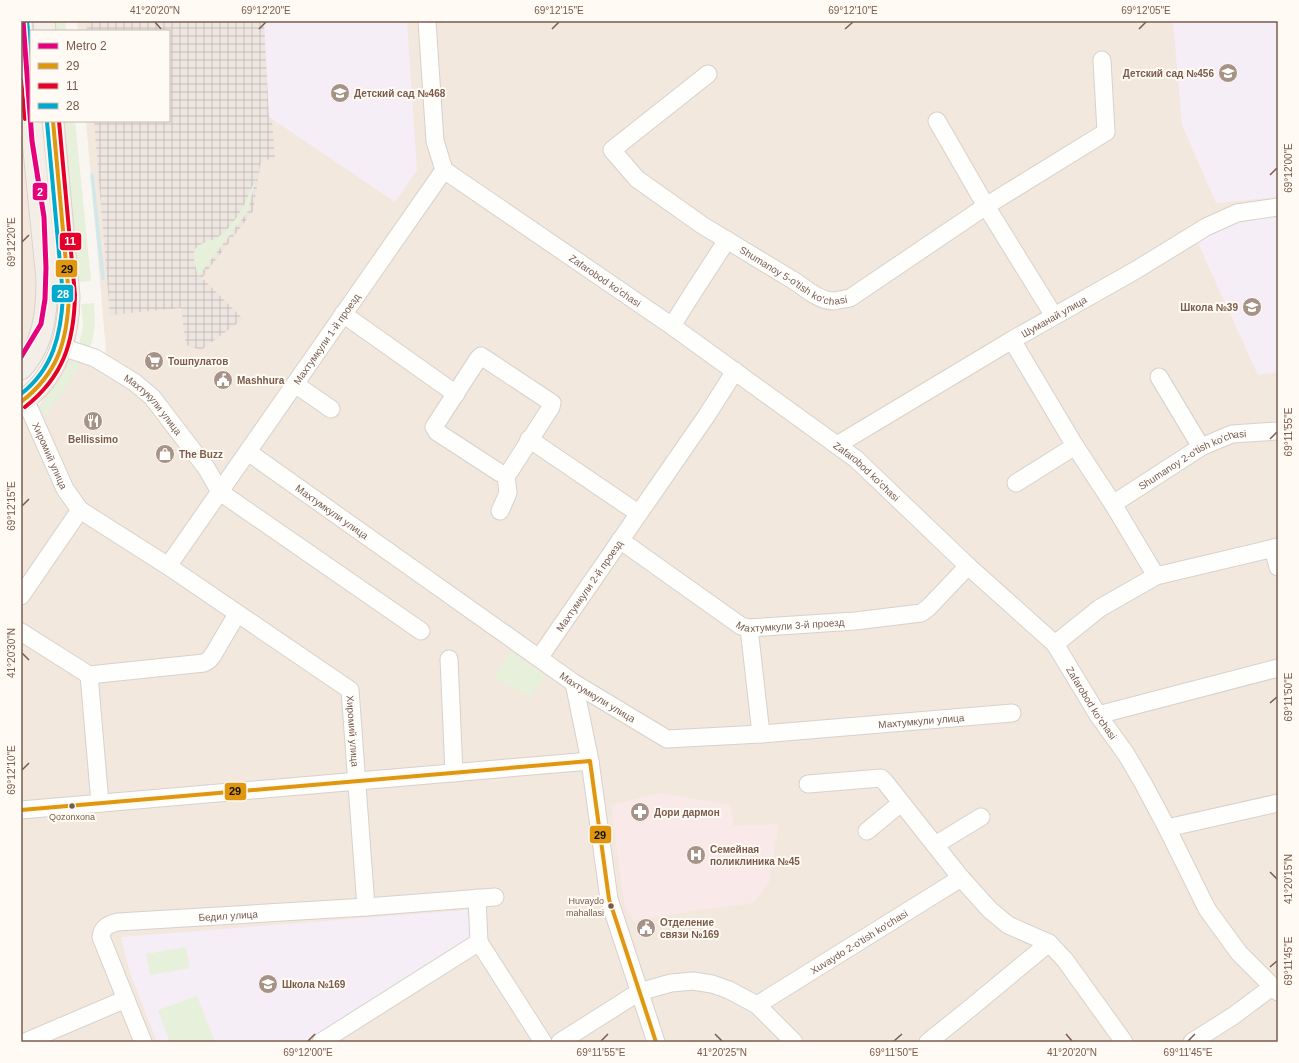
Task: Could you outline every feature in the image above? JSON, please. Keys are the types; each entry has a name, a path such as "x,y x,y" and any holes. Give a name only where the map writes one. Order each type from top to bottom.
{"main road":[{"path":"22,21 30,109"},
{"path":"21,369 32,356 41,335 47,297 47,280 31,122"},
{"path":"23,401 35,390 48,374 62,347 68,322 69,296 53,122"}],"street":[{"path":"427,21 435,141 444,170"},
{"name":"Shumanoy 5-o'tish ko'chasi","path":"708,74 612,150 637,179 702,225 796,282 808,291 822,298 833,301 850,298 986,206 1106,132 1102,60"},
{"path":"937,121 986,206 1054,316"},
{"name":"Махтумкули 1-й проезд","path":"168,566 444,170"},
{"name":"Zafarobod ko'chasi","path":"444,170 672,326 856,459 968,566 1054,644 1098,715 1126,754 1167,828 1207,909 1239,952 1275,990"},
{"name":"Шуманай улица","path":"837,445 1012,340 1136,270 1206,227 1237,213 1278,207"},
{"path":"672,326 727,240"},
{"path":"343,314 456,394"},
{"path":"1012,340 1074,446 1113,504 1156,576"},
{"name":"Махтукули улица","path":"62,347 95,358 145,390 207,469 220,492"},
{"path":"481,356 552,403 551,407 506,475 500,473 437,432 434,427 481,356"},
{"name":"Махтумкули 2-й проезд","path":"539,658 707,415 735,371"},
{"path":"1159,377 1201,447"},
{"path":"295,384 331,409"},
{"name":"Хиромий улица","path":"23,401 65,489 80,510 168,566 350,690 366,907"},
{"name":"Shumanoy 2-o'tish ko'chasi","path":"1113,504 1201,447 1232,434 1278,431"},
{"path":"529,439 638,513"},
{"path":"1016,483 1074,446"},
{"name":"Махтумкули улица","path":"248,452 574,684 667,739 761,734 1012,713"},
{"path":"500,511 508,493 506,475"},
{"path":"220,492 421,631"},
{"path":"21,596 80,510"},
{"name":"Махтумкули 3-й проезд","path":"620,540 741,626 749,628 855,621 921,613 928,608 968,566"},
{"path":"1054,644 1100,608 1156,576 1276,547 1278,567"},
{"path":"21,632 89,675 204,663 213,656 237,614"},
{"path":"749,628 761,734"},
{"path":"449,660 454,773"},
{"path":"1098,715 1278,668"},
{"path":"89,675 100,803"},
{"path":"574,684 590,761 609,899 656,1042"},
{"path":"21,810 590,761"},
{"path":"808,784 881,778 961,878 990,910 1008,925 1049,943 1065,960 1124,1042"},
{"path":"868,831 901,803"},
{"path":"1167,828 1278,803"},
{"path":"934,845 981,817"},
{"name":"Xuvaydo 2-o'tish ko'chasi","path":"757,1005 961,878"},
{"name":"Бедил улица","path":"144,1042 101,938 101,932 108,924 118,922 366,907 495,897"},
{"path":"477,898 480,942 543,1042"},
{"path":"321,1042 480,942"},
{"path":"928,1042 1049,943"},
{"path":"560,1042 639,992 671,983 693,981 712,984 728,990 757,1005 794,1042"},
{"path":"1192,1042 1275,990"},
{"path":"25,1042 126,999"}],"shaded area":[{"path":"77,21 1278,21 1278,1042 21,1042 21,416 38,407 71,357 100,361 106,350 86,122 170,122 170,30 78,30"},
{"path":"86,21 264,21 275,158 261,161 253,211 202,278 243,319 201,350 186,345 181,308 110,315 94,122 170,122 170,30 87,30"},
{"name":"Детский сад №468","path":"264,21 407,21 417,170 395,202 269,117"},
{"name":"Детский сад №456","path":"1173,21 1278,21 1278,197 1216,203 1182,125"},
{"path":"21,135 38,307 28,340 21,351"},
{"name":"Школа №39","path":"1278,216 1278,372 1258,375 1197,241 1243,220"},
{"name":"Семейная поликлиника №45","path":"661,793 730,805 734,826 779,824 769,883 753,903 633,921 624,902 611,805"},
{"name":"Школа №169","path":"467,910 474,940 306,1042 157,1042 129,970 121,937"}],"green space":[{"path":"53,21 65,21 66,30 54,30"},
{"path":"63,122 75,122 91,281 79,282"},
{"path":"256,178 248,211 198,277 194,259 195,249 201,244 218,237 231,225 241,210"},
{"path":"94,303 94,331 90,347 79,344 83,326 81,304"},
{"path":"72,359 81,364 44,417 39,408 56,386"},
{"path":"511,652 545,676 530,697 493,677"},
{"path":"186,947 190,968 150,975 146,954"},
{"path":"197,996 215,1042 170,1042 158,1010"}],"waterway":[{"path":"92,175 103,278"}],"metro line":[{"name":"2","path":"23,21 30,114"},
{"name":"2","path":"21,357 41,324 45,299 46,268 44,217 32,141 31,122"}],"transit line":[{"name":"29","path":"21,21 30,108"},
{"name":"28","path":"27,21 30,50"},
{"name":"11","path":"21,80 25,119"},
{"name":"28","path":"21,394 41,374 48,362 57,338 62,310 63,296 47,122"},
{"name":"29","path":"21,402 34,391 52,368 63,342 68,313 69,296 53,122"},
{"name":"11","path":"25,407 49,384 57,371 64,358 72,329 75,295 59,122"},
{"name":"29","path":"21,810 590,761 609,899 656,1042"}],"place":[{"name":"Детский сад №456","path":"1228,73"},
{"name":"Детский сад №468","path":"340,93"},
{"name":"Школа №39","path":"1252,307"},
{"name":"Тошпулатов","path":"154,361"},
{"name":"Mashhura","path":"223,380"},
{"name":"Bellissimo","path":"93,421"},
{"name":"The Buzz","path":"165,454"},
{"name":"Qozonxona","path":"72,806"},
{"name":"Дори дармон","path":"640,812"},
{"name":"Семейная поликлиника №45","path":"696,855"},
{"name":"Huvaydo mahallasi","path":"611,906"},
{"name":"Отделение связи №169","path":"646,928"},
{"name":"Школа №169","path":"268,984"}]}
